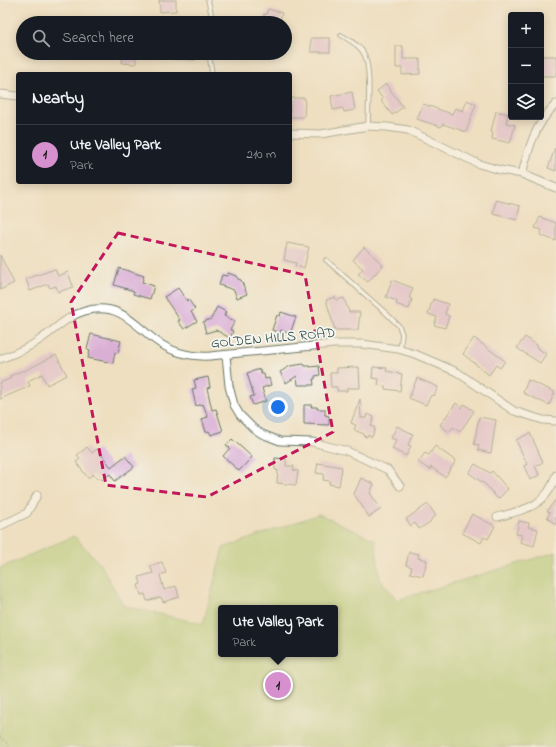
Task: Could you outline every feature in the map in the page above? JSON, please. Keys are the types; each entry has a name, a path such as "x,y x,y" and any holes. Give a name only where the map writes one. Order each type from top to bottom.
{"street":[{"path":"0,94 16,96"},
{"path":"522,174 534,133 549,110 556,104"},
{"path":"292,133 321,134 368,126 408,130 473,162 500,170 522,174 556,188"},
{"name":"GOLDEN HILLS ROAD","path":"0,359 33,345 69,317 86,311 112,311 128,317 156,340 173,350 190,356 349,344 381,346 400,350 415,354 457,372 514,411 543,420 556,421"},
{"path":"226,354 231,397 240,415 252,428 262,434 280,441 312,442 347,451 388,470 400,486"},
{"path":"496,517 521,512 537,503 550,490 556,475"},
{"path":"0,526 27,513 37,495"}],"lane":[{"path":"208,0 211,16"},
{"path":"341,36 354,43 364,54 368,77 368,126"},
{"path":"210,60 212,72"},
{"path":"326,260 399,326 402,334 400,350"}],"path":[{"path":"0,737 9,747"}],"highlighted area":[{"path":"118,233 305,275 333,432 207,497 106,485 71,302"}],"green space":[{"path":"319,514 375,540 380,579 397,600 556,552 556,747 0,747 0,568 74,536 100,564 124,606 203,624 223,548"}],"building":[{"path":"159,0 176,0 176,11 160,12"},
{"path":"268,9 282,13 281,16 264,16 264,14 266,15"},
{"path":"311,38 330,38 330,52 311,52"},
{"path":"396,46 403,46 403,59 420,59 420,74 402,75 402,68 396,68"},
{"path":"544,56 556,56 556,76 544,76"},
{"path":"122,60 136,60 136,64 122,63"},
{"path":"386,84 403,107 392,115 381,101 383,99 377,91"},
{"path":"352,92 355,110 344,112 343,108 333,110 331,96"},
{"path":"292,98 305,98 304,117 292,117"},
{"path":"467,100 476,104 466,132 443,124 441,127 417,119 423,104 452,114 455,108 463,111"},
{"path":"496,111 508,114 506,123 515,125 510,143 492,139 493,132 491,132"},
{"path":"555,148 556,149 556,171 548,168"},
{"path":"496,200 520,206 517,220 493,214"},
{"path":"540,217 556,223 556,241 540,235 542,230 535,228"},
{"path":"287,243 309,247 304,268 295,266 296,263 284,260"},
{"path":"364,247 383,265 368,282 358,274 363,269 353,260"},
{"path":"0,255 14,283 0,290"},
{"path":"119,268 144,276 142,282 154,286 150,299 133,294 134,291 114,285"},
{"path":"55,269 58,276 68,272 73,287 58,292 56,286 50,288 48,284 30,291 26,279"},
{"path":"228,273 241,280 247,294 237,298 234,290 219,285 222,275 227,276"},
{"path":"392,280 413,288 409,298 412,299 409,309 396,304 397,301 386,297"},
{"path":"178,288 195,309 191,312 197,321 184,329 178,321 180,320 164,297"},
{"path":"335,297 336,300 344,298 349,312 360,312 358,330 335,330 326,300"},
{"path":"433,299 448,304 445,314 449,316 445,328 434,325 437,317 428,314"},
{"path":"217,307 226,312 224,316 235,321 230,330 233,331 230,338 216,330 206,333 203,322 211,319"},
{"path":"281,312 296,317 290,334 281,330 280,333 272,330 277,315 280,316"},
{"path":"91,334 121,341 118,353 115,352 113,363 88,358 90,350 87,349"},
{"path":"525,337 537,345 536,347 546,354 540,363 517,348"},
{"path":"474,338 505,361 500,368 496,365 489,375 463,354"},
{"path":"56,355 67,375 47,385 42,374 28,381 30,386 0,399 0,383 11,378 10,376 24,371"},
{"path":"304,364 305,366 310,367 319,366 320,375 315,376 315,379 313,379 314,385 298,385 297,376 286,383 280,372 290,366"},
{"path":"359,367 360,388 347,388 347,391 337,391 337,387 331,387 330,373 337,373 337,368"},
{"path":"373,367 387,368 386,371 402,374 400,391 385,389 385,386 378,385 379,379 372,378"},
{"path":"260,369 261,374 264,374 265,379 269,378 271,385 262,388 266,401 253,405 250,397 254,396 247,373"},
{"path":"208,377 210,387 207,388 212,410 216,409 223,431 211,435 209,431 206,432 202,419 208,417 203,404 196,406 192,389 196,388 194,380"},
{"path":"417,378 438,387 434,396 431,395 426,405 409,398"},
{"path":"528,380 555,392 549,405 523,393"},
{"path":"360,399 361,418 366,418 367,414 374,417 371,426 375,428 372,437 368,435 367,437 364,436 364,434 354,430 356,425 351,423"},
{"path":"456,403 462,408 464,404 474,411 460,432 453,427 449,432 440,425"},
{"path":"304,405 312,405 311,407 317,407 317,409 325,409 325,415 329,416 329,425 304,424"},
{"path":"479,417 496,420 491,453 478,450 479,445 474,444"},
{"path":"397,426 413,434 408,445 411,446 406,456 392,449 396,440 391,438"},
{"path":"530,433 543,462 535,466 539,475 530,480 524,466 527,464 516,440"},
{"path":"232,439 252,457 239,471 223,456 230,448 226,445"},
{"path":"435,446 456,461 445,477 431,467 430,470 418,462 425,453 429,455"},
{"path":"87,447 92,453 97,449 111,467 125,456 134,467 115,481 110,474 102,480 100,477 97,479 93,474 88,478 76,462 80,459 77,455"},
{"path":"275,458 286,459 286,466 294,466 293,470 298,471 296,485 277,483 278,470 275,470"},
{"path":"318,463 342,467 339,486 329,484 330,481 323,480 324,474 316,473"},
{"path":"475,464 490,473 492,471 508,489 498,499 486,485 469,473"},
{"path":"361,478 374,484 370,493 381,509 369,517 354,494"},
{"path":"556,499 556,525 547,517 550,513 547,511"},
{"path":"428,504 436,516 419,529 415,523 411,526 406,519"},
{"path":"472,514 495,526 488,539 484,537 481,543 462,533"},
{"path":"519,521 529,523 528,527 538,529 534,546 520,542 522,535 516,534"},
{"path":"409,552 419,554 418,558 427,560 423,576 410,573 412,567 406,565"},
{"path":"162,562 166,573 160,575 164,590 176,586 179,597 163,602 161,597 147,601 145,594 141,595 138,585 141,584 139,577 153,573 150,566"}],"place":[{"name":"Ute Valley Park","path":"278,685"}]}
